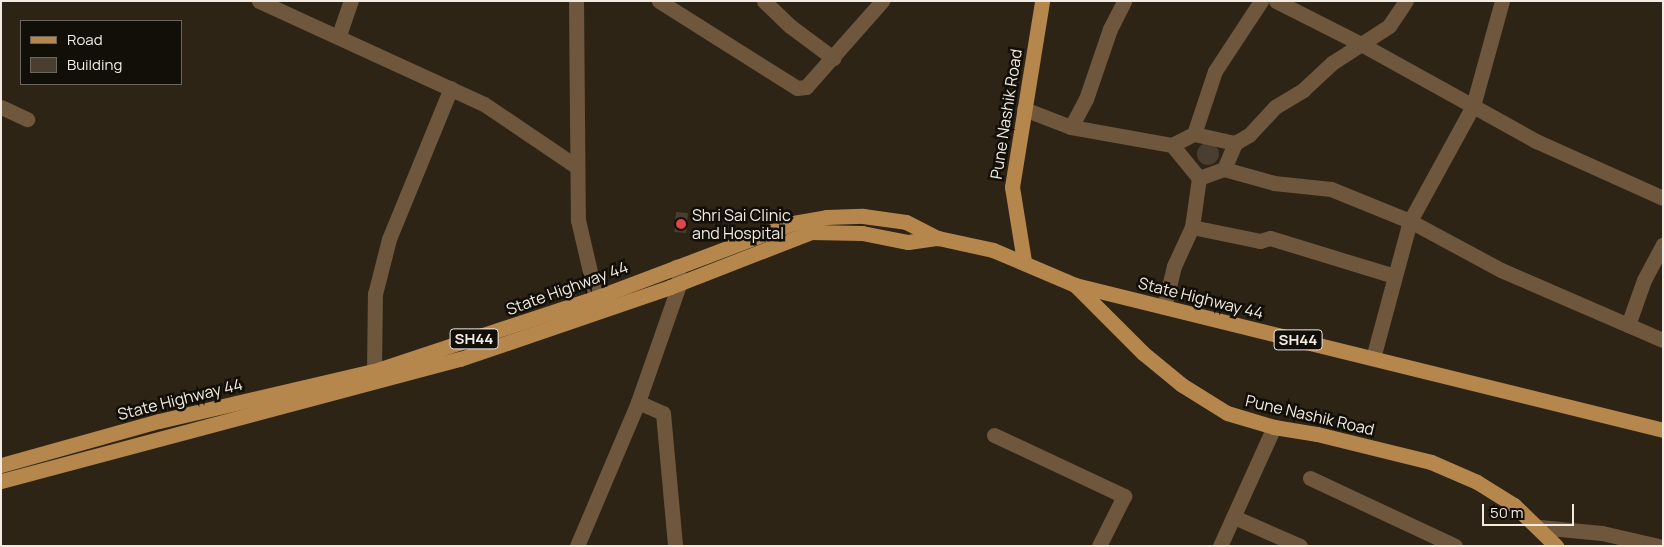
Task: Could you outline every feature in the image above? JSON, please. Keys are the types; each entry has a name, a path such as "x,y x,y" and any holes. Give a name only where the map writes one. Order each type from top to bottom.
{"main road":[{"name":"Pune Nashik Road","path":"1024,261 1012,187 1042,1"},
{"name":"State Highway 44","path":"1,481 21,467 172,418 292,397 460,359 597,305 676,266 810,226 863,216 906,222 938,238 993,250 1024,261 1075,285 1663,430"},
{"name":"State Highway 44","path":"1,465 21,467 175,434 374,371 680,282 810,226"},
{"name":"Pune Nashik Road","path":"1075,285 1112,324 1182,385 1227,413 1274,427 1317,434 1431,462 1477,482 1514,505 1539,527 1556,546"},
{"path":"172,418 175,434"}],"street":[{"path":"259,1 339,35 451,88 513,121 577,167"},
{"path":"339,35 351,1"},
{"path":"576,1 578,220 597,305"},
{"path":"659,1 797,88 806,87 882,1"},
{"path":"764,1 790,26 833,58"},
{"path":"1071,127 1086,99 1110,29 1124,1"},
{"path":"1194,134 1215,71 1261,1"},
{"path":"1276,1 1361,44 1536,141 1663,198"},
{"path":"1224,169 1235,143 1249,135 1275,107 1302,90 1332,63 1389,26 1406,1"},
{"path":"1373,358 1410,221 1473,106 1502,1"},
{"path":"374,371 375,294 389,239 451,88"},
{"path":"1,107 27,119"},
{"path":"1024,109 1071,127 1172,145 1194,134 1235,143"},
{"path":"1164,307 1174,266 1192,227 1199,178 1172,145"},
{"path":"1199,178 1224,169 1274,183 1331,189 1410,221 1501,270 1663,340"},
{"path":"1192,227 1260,241 1270,238 1394,276"},
{"path":"1628,324 1644,280 1663,245"},
{"path":"577,546 638,402 680,282 676,266"},
{"path":"638,402 663,413 675,546"},
{"path":"1220,546 1274,427"},
{"path":"994,435 1124,496 1099,546"},
{"path":"1310,478 1455,546"},
{"path":"1234,517 1300,546"},
{"path":"1539,527 1602,533 1658,546"}],"building":[{"path":"1208,143 1218,150 1219,154 1212,164 1208,165 1198,158 1197,154 1204,144"},
{"path":"676,212 688,213 686,233 674,232"}],"place":[{"name":"Shri Sai Clinic and Hospital","path":"681,224"}]}
